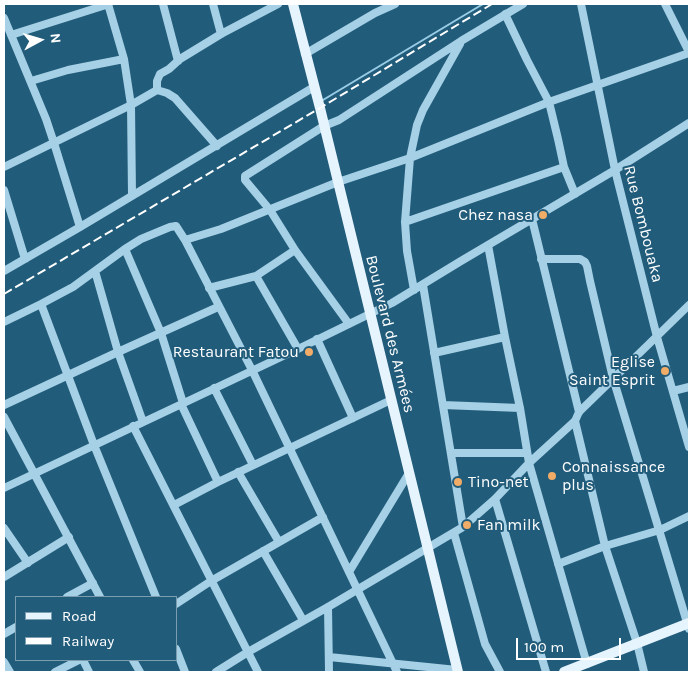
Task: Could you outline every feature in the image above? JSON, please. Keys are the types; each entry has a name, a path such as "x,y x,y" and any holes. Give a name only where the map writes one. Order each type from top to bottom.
{"main road":[{"name":"Boulevard des Armées","path":"293,4 458,671"},
{"path":"564,672 588,668 637,643 689,625"}],"street":[{"path":"11,35 108,4 124,59 130,105 132,196"},
{"path":"164,4 178,60"},
{"path":"213,4 221,34"},
{"path":"157,90 157,81 160,74 169,69 178,60 221,34 278,4"},
{"path":"305,54 375,13 395,4"},
{"path":"349,324 270,210 245,180 245,176 324,126 339,120 523,4"},
{"name":"Rue Bombouaka","path":"581,4 615,170 657,337 689,448"},
{"path":"185,240 221,229 338,182 410,158 549,102 689,53 665,4"},
{"path":"505,14 549,102 564,167 574,194"},
{"path":"4,18 31,81 54,143 80,227"},
{"path":"414,290 407,251 405,222 410,158 417,125 423,110 461,42"},
{"path":"31,81 68,70 124,59"},
{"path":"4,271 314,87"},
{"path":"4,167 157,90 175,98 217,146"},
{"path":"4,488 392,304 615,170 689,123"},
{"path":"405,222 564,167"},
{"path":"4,190 25,259"},
{"path":"532,219 579,412"},
{"path":"4,322 72,287 141,239 176,226 252,370 398,672"},
{"path":"488,245 529,462 588,668"},
{"path":"125,249 161,333 182,403 218,482"},
{"path":"209,288 256,276 296,250"},
{"path":"541,259 580,259 587,266 613,378 689,625"},
{"path":"95,271 118,352 143,422"},
{"path":"256,276 298,349"},
{"path":"423,285 463,527"},
{"path":"41,304 94,445 156,596"},
{"path":"216,672 463,527 495,499 529,462 575,421 579,412 689,305"},
{"path":"4,406 218,307"},
{"path":"434,353 505,337"},
{"path":"318,339 353,418"},
{"path":"214,388 253,465"},
{"path":"673,391 689,388"},
{"path":"174,505 238,472 392,400"},
{"path":"443,405 520,408"},
{"path":"4,417 100,596"},
{"path":"575,421 605,546 637,643 644,672"},
{"path":"133,426 258,672"},
{"path":"451,453 527,453"},
{"path":"238,472 279,542"},
{"path":"350,572 408,473"},
{"path":"495,499 546,672"},
{"path":"558,564 605,546 660,530 689,516"},
{"path":"178,603 211,580 323,517"},
{"path":"4,528 28,563"},
{"path":"454,533 485,644 500,672"},
{"path":"4,577 69,537"},
{"path":"263,551 302,620"},
{"path":"69,596 93,582"},
{"path":"328,607 329,672"},
{"path":"4,634 15,628"},
{"path":"178,654 185,672"},
{"path":"329,657 458,671"},
{"path":"55,672 77,661"},
{"path":"134,661 140,672"},
{"path":"4,662 10,672"}],"waterway":[{"path":"323,100 483,4"}],"railway":[{"path":"4,294 320,108 492,4"}],"place":[{"name":"Chez nasa","path":"543,215"},
{"name":"Restaurant Fatou","path":"309,352"},
{"name":"Eglise Saint Esprit","path":"665,371"},
{"name":"Connaissance plus","path":"552,476"},
{"name":"Tino-net","path":"458,482"},
{"name":"Fan milk","path":"467,525"}]}
